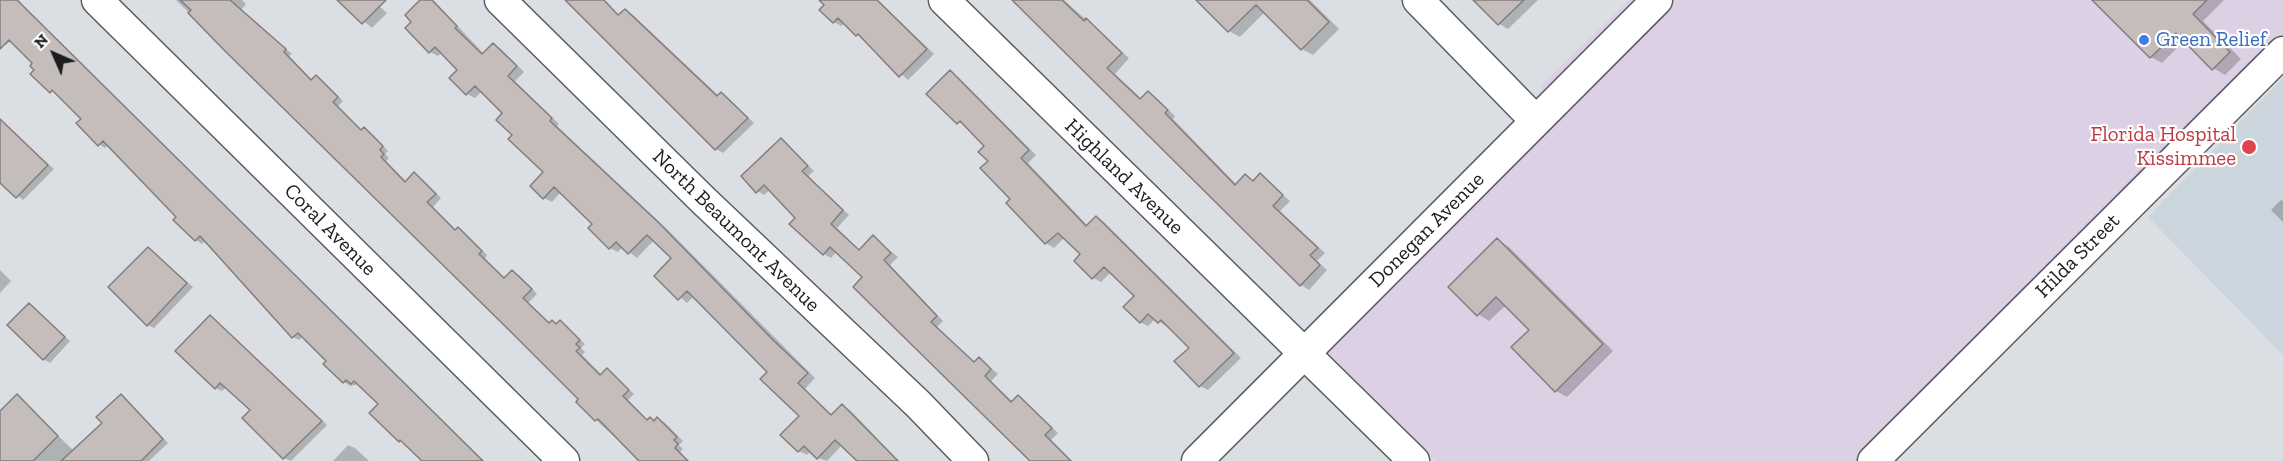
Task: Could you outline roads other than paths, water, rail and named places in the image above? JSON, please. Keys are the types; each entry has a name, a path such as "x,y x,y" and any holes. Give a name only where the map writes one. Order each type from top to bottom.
{"street":[{"name":"Coral Avenue","path":"97,0 564,461"},
{"name":"North Beaumont Avenue","path":"500,0 703,200 918,404 973,461"},
{"name":"Highland Avenue","path":"944,0 1414,461"},
{"path":"1418,0 1536,121"},
{"name":"Donegan Avenue","path":"1197,461 1657,0"},
{"name":"Hilda Street","path":"1873,461 2283,51"}],"place":[{"name":"Green Relief","path":"2144,40"},
{"name":"Florida Hospital Kissimmee","path":"2249,147"}]}
